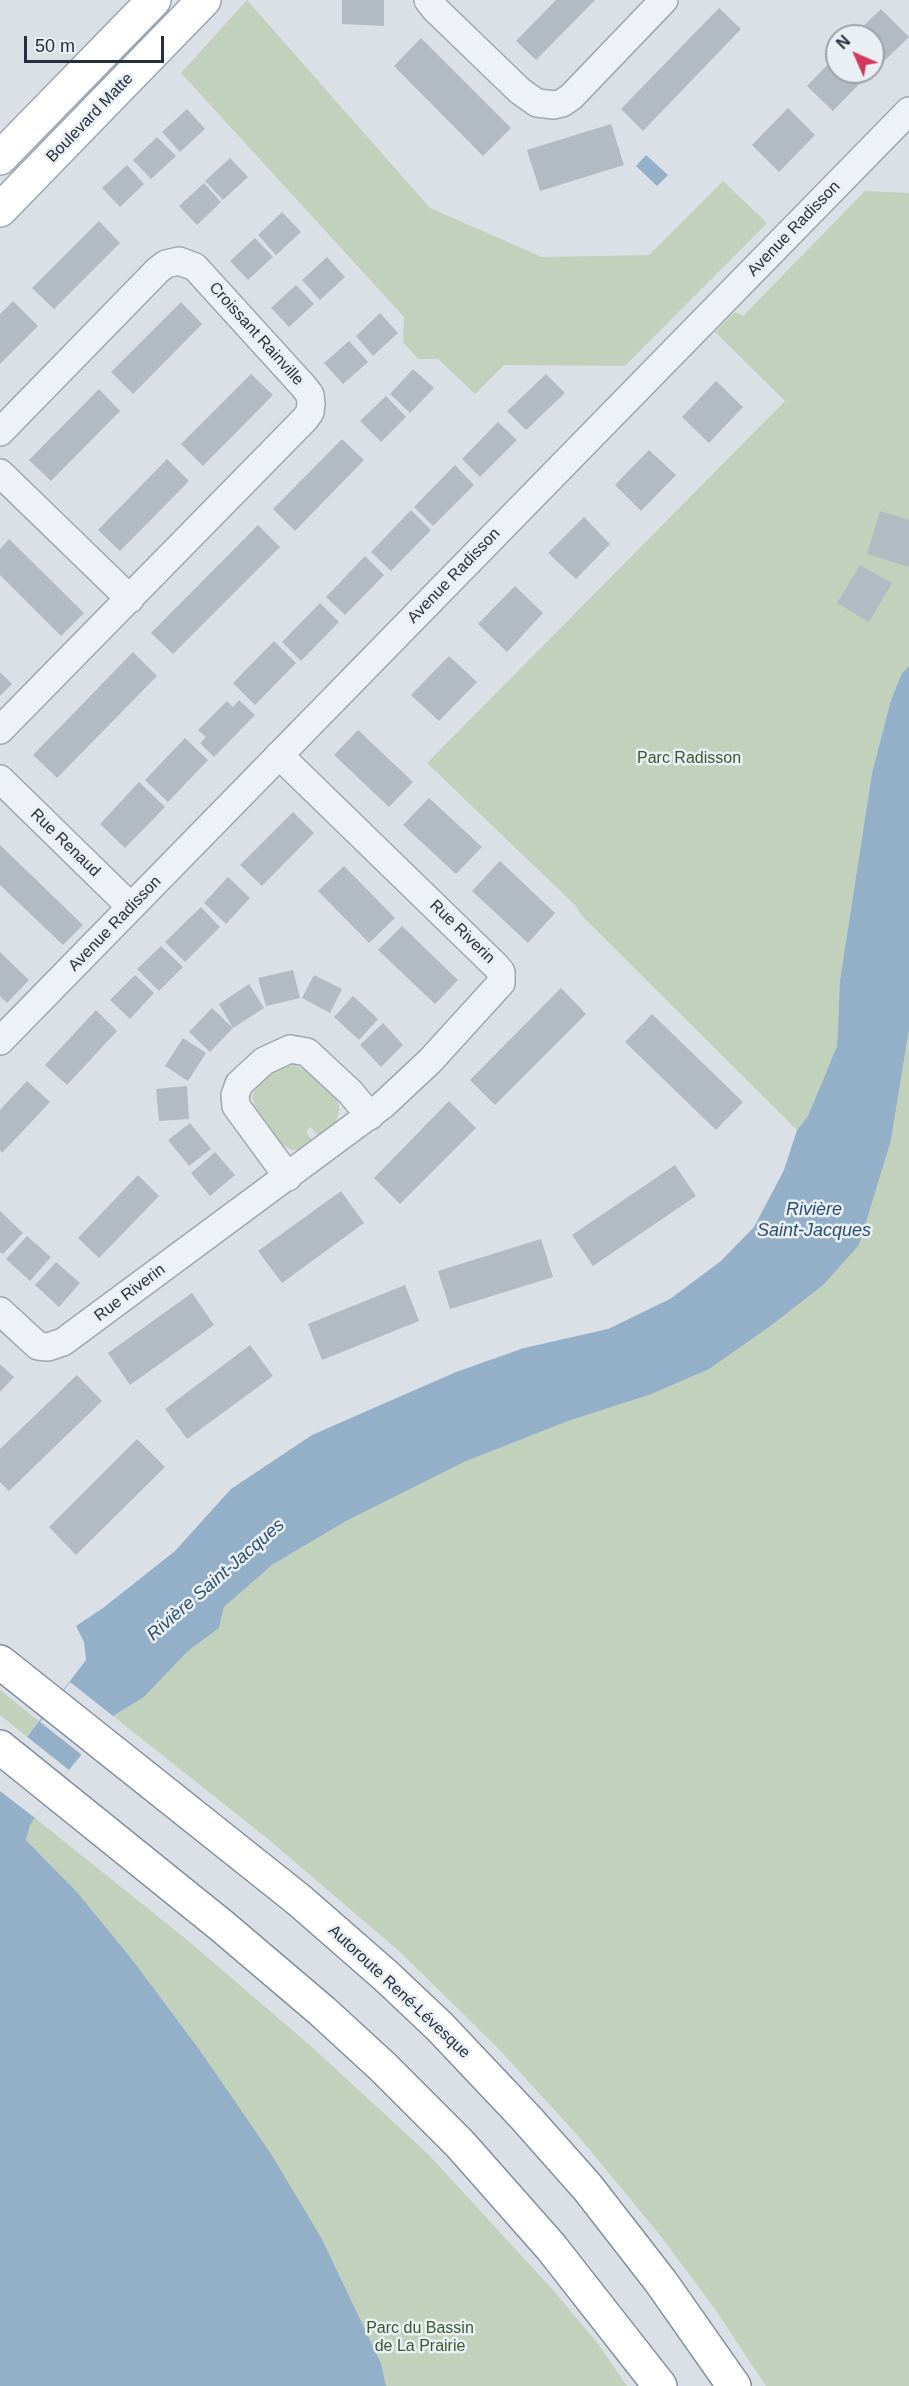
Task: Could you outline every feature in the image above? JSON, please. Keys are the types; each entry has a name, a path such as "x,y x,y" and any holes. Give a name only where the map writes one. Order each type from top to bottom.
{"main road":[{"path":"0,158 154,0"},
{"name":"Boulevard Matte","path":"0,210 204,0"},
{"name":"Autoroute René-Lévesque","path":"0,1662 315,1913 440,2027 588,2188 661,2282 734,2386"},
{"path":"4,1751 295,1988 361,2046 438,2121 551,2247 660,2386"}],"street":[{"path":"428,0 520,91 537,103 554,105 571,97 664,0"},
{"name":"Avenue Radisson","path":"0,1041 909,111"},
{"name":"Croissant Rainville","path":"0,432 158,270 173,261 184,261 195,267 305,388 310,395 311,403 310,412 305,419 0,730"},
{"path":"0,473 130,599"},
{"name":"Rue Riverin","path":"0,1311 38,1346 48,1347 63,1342 370,1116 402,1088 498,989 501,983 501,972 279,755"},
{"name":"Rue Renaud","path":"0,779 131,907"},
{"path":"288,1177 236,1106 235,1095 239,1084 264,1061 290,1049 307,1052 350,1092 370,1116"}],"green space":[{"path":"247,0 430,208 542,257 649,255 723,181 767,223 625,366 504,365 475,394 438,359 418,359 403,342 404,317 181,73"},
{"name":"Parc Radisson","path":"865,191 909,193 909,666 902,673 891,700 872,773 840,980 837,1046 808,1116 797,1130 581,915 576,906 427,763 785,401 715,332 735,312 743,316"},
{"path":"909,1029 909,2386 766,2386 717,2312 663,2239 580,2138 496,2046 400,1952 268,1839 113,1716 144,1697 188,1651 219,1628 224,1607 272,1565 346,1521 464,1462 568,1421 649,1395 891,1140"},
{"path":"295,1065 312,1074 339,1104 335,1127 320,1139 311,1127 306,1131 314,1143 299,1150 292,1150 279,1143 256,1112 252,1096 260,1081 286,1066"},
{"path":"0,1690 40,1722 26,1736 0,1715"},
{"name":"Parc du Bassin de La Prairie","path":"35,1818 186,1939 313,2048 428,2154 553,2290 599,2345 627,2386 386,2386 381,2363 322,2239 199,2049 131,1958 77,1892 26,1840 30,1824"}],"water":[{"path":"646,155 668,175 657,186 636,166"},
{"name":"Rivière Saint-Jacques","path":"909,666 909,1029 891,1140 859,1245 823,1285 709,1369 649,1395 568,1421 464,1462 346,1521 272,1565 224,1607 219,1628 188,1651 144,1697 113,1716 69,1770 30,1825 26,1840 77,1892 131,1958 199,2049 271,2154 322,2239 381,2363 386,2386 0,2386 0,1772 86,1660 84,1642 76,1626 103,1608 175,1551 231,1489 312,1435 456,1372 524,1348 608,1329 670,1299 721,1261 754,1227 784,1170 797,1130 808,1116 837,1046 840,980 872,773 891,700 902,673"}],"pier":[{"path":"70,1682 113,1716 82,1755 40,1722"},
{"path":"26,1736 69,1770 35,1818 0,1791 0,1772"}],"building":[{"path":"342,0 384,0 384,26 342,24"},
{"path":"556,0 595,0 536,60 516,41"},
{"path":"719,8 741,29 643,131 621,109"},
{"path":"881,9 909,37 885,60 885,24 865,24"},
{"path":"421,38 511,128 483,156 394,66"},
{"path":"825,67 825,84 859,84 833,111 807,86"},
{"path":"788,108 815,135 779,172 752,145"},
{"path":"187,109 205,129 180,152 162,132"},
{"path":"611,124 624,165 540,191 527,150"},
{"path":"157,137 176,156 151,179 133,160"},
{"path":"230,158 248,177 223,200 205,181"},
{"path":"127,165 144,184 120,207 102,188"},
{"path":"204,183 221,202 197,225 179,206"},
{"path":"282,212 301,232 276,255 258,235"},
{"path":"99,221 120,243 54,309 32,288"},
{"path":"255,238 273,257 248,280 230,261"},
{"path":"327,257 345,277 320,300 302,280"},
{"path":"296,285 314,304 289,327 271,308"},
{"path":"13,301 38,326 0,364 0,314"},
{"path":"181,302 202,324 133,394 111,372"},
{"path":"380,313 398,333 373,356 356,336"},
{"path":"349,341 368,362 343,384 324,363"},
{"path":"413,369 434,388 410,413 390,394"},
{"path":"251,374 273,395 203,466 181,444"},
{"path":"546,374 565,393 526,430 507,411"},
{"path":"716,381 743,407 709,443 682,417"},
{"path":"99,389 120,411 51,481 29,460"},
{"path":"386,396 406,417 381,442 360,421"},
{"path":"498,422 517,440 480,477 462,459"},
{"path":"342,439 364,460 295,531 273,509"},
{"path":"649,450 676,475 641,511 615,485"},
{"path":"167,459 189,481 120,551 98,530"},
{"path":"455,465 474,485 433,526 414,507"},
{"path":"411,510 431,530 391,571 371,552"},
{"path":"880,511 909,520 909,567 867,554"},
{"path":"584,517 610,544 576,579 548,553"},
{"path":"258,525 280,547 173,654 151,633"},
{"path":"9,539 84,613 61,636 0,575 0,549"},
{"path":"365,556 384,575 345,615 326,597"},
{"path":"860,565 892,583 869,622 837,603"},
{"path":"515,586 543,613 507,652 478,624"},
{"path":"320,603 339,622 301,661 282,642"},
{"path":"274,641 296,663 255,705 233,683"},
{"path":"133,652 157,676 57,778 33,755"},
{"path":"449,656 477,682 439,721 411,695"},
{"path":"0,672 12,684 0,696"},
{"path":"239,700 255,715 214,757 200,743 206,737 198,730 227,701 233,707"},
{"path":"358,730 413,782 389,807 334,755"},
{"path":"185,738 208,760 168,802 145,780"},
{"path":"139,782 165,807 125,848 100,824"},
{"path":"429,798 482,847 456,874 403,825"},
{"path":"293,812 314,833 262,886 240,865"},
{"path":"0,845 83,925 63,945 0,885"},
{"path":"500,861 555,913 528,943 472,891"},
{"path":"344,866 395,918 369,943 318,891"},
{"path":"228,877 250,898 226,924 204,903"},
{"path":"201,907 220,927 185,962 165,942"},
{"path":"402,926 458,980 435,1004 378,950"},
{"path":"161,946 183,967 159,991 137,969"},
{"path":"0,952 29,980 7,1003 0,996"},
{"path":"293,970 300,998 266,1006 258,978"},
{"path":"135,975 154,993 130,1019 110,1000"},
{"path":"314,975 342,989 330,1013 302,998"},
{"path":"249,984 264,1008 233,1028 219,1004"},
{"path":"561,988 586,1014 495,1105 470,1080"},
{"path":"353,996 378,1019 359,1040 334,1017"},
{"path":"212,1008 233,1028 210,1052 189,1032"},
{"path":"96,1010 117,1031 67,1085 45,1065"},
{"path":"652,1014 743,1102 716,1130 625,1042"},
{"path":"383,1023 403,1045 381,1067 360,1045"},
{"path":"183,1038 206,1053 188,1081 165,1066"},
{"path":"27,1081 50,1102 2,1153 0,1150 0,1110"},
{"path":"187,1086 189,1119 159,1121 156,1089"},
{"path":"449,1101 476,1128 400,1204 374,1178"},
{"path":"190,1123 211,1149 189,1166 168,1140"},
{"path":"215,1152 235,1175 210,1196 191,1173"},
{"path":"675,1165 696,1196 593,1266 572,1235"},
{"path":"138,1175 159,1196 99,1258 78,1238"},
{"path":"341,1191 364,1223 282,1283 258,1251"},
{"path":"0,1211 23,1233 3,1254 0,1252"},
{"path":"27,1236 51,1257 30,1281 6,1259"},
{"path":"541,1239 553,1277 450,1309 438,1271"},
{"path":"56,1262 80,1283 59,1307 35,1285"},
{"path":"405,1285 419,1321 322,1360 308,1324"},
{"path":"192,1293 214,1325 130,1385 108,1353"},
{"path":"250,1345 273,1376 187,1439 165,1409"},
{"path":"0,1364 14,1377 0,1392"},
{"path":"77,1375 102,1401 9,1491 0,1482 0,1449"},
{"path":"137,1439 165,1467 76,1555 49,1527"}]}
